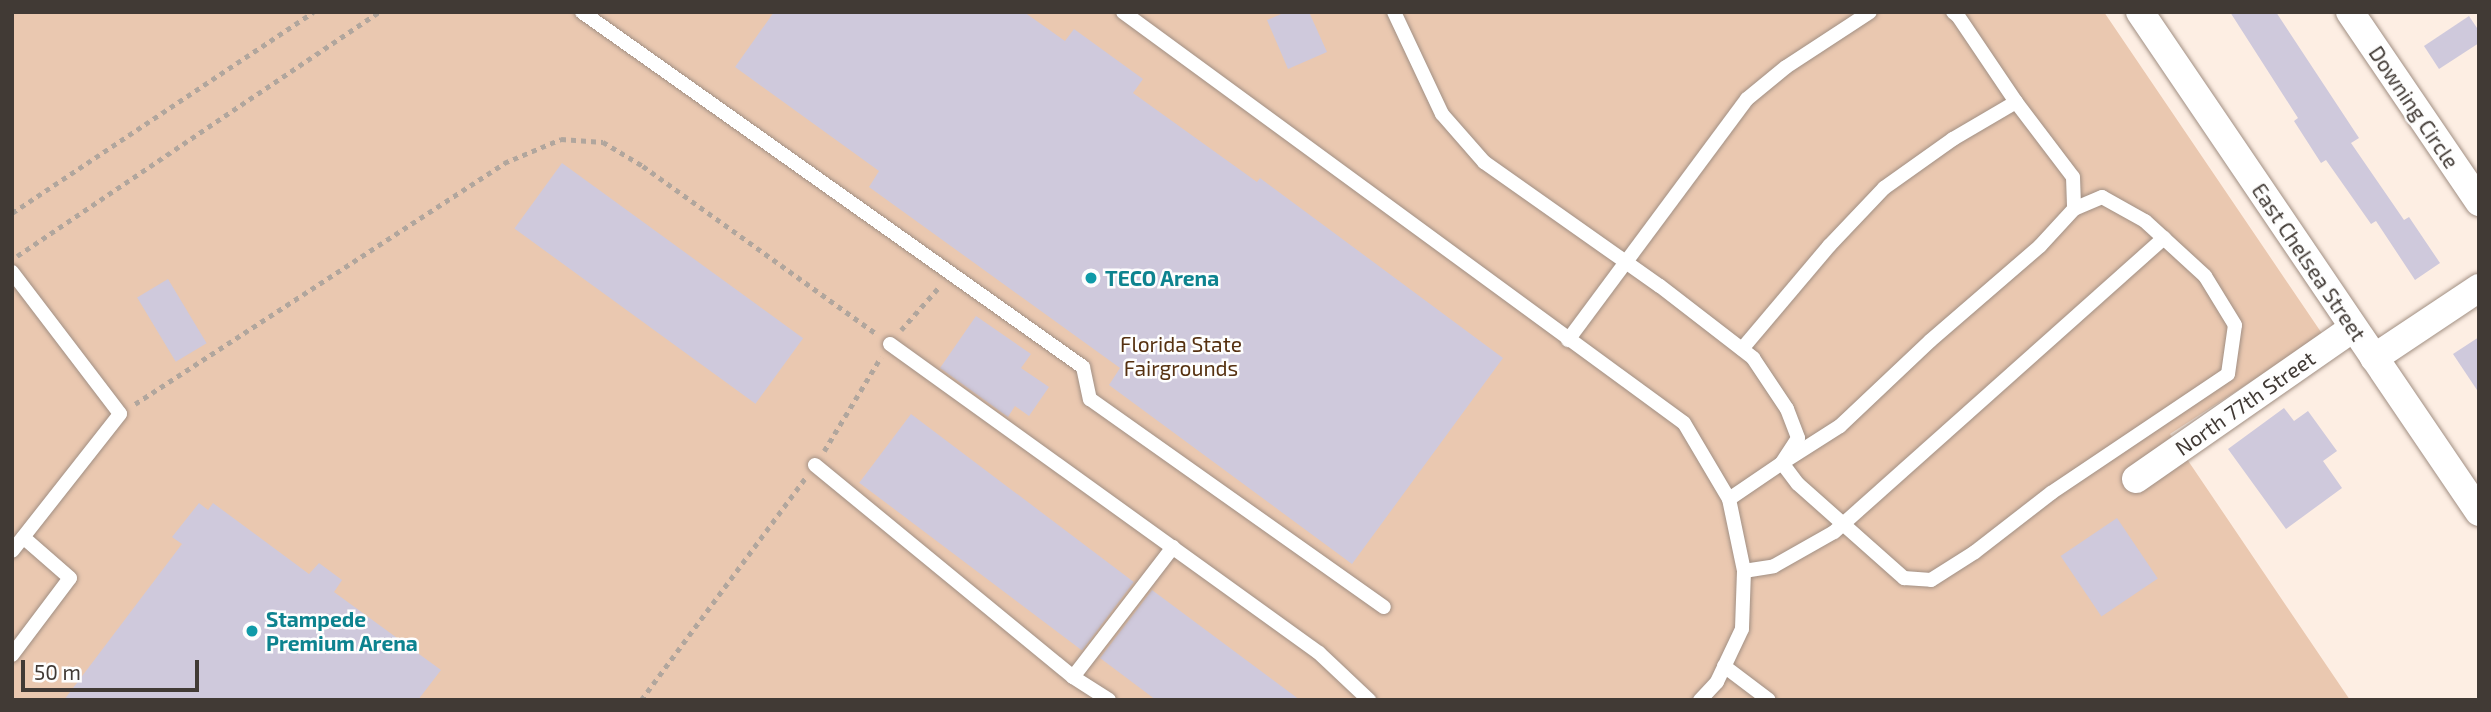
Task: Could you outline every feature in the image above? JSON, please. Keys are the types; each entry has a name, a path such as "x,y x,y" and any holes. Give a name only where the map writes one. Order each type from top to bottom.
{"street":[{"name":"East Chelsea Street","path":"2140,12 2479,512"},
{"name":"Downing Circle","path":"2356,14 2479,202"},
{"path":"2374,358 2479,288"},
{"name":"North 77th Street","path":"2136,479 2353,328"}],"lane":[{"path":"1123,12 1684,423 1729,499 1744,571 1742,629 1717,682 1700,700"},
{"path":"1394,12 1443,114 1484,162 1625,261 1754,358 1787,409 1798,438 1782,463"},
{"path":"1568,340 1747,99 1786,67 1870,12"},
{"path":"1953,12 2073,177 2074,209"},
{"path":"588,14 1083,367 1090,399 1384,607"},
{"path":"1742,349 1829,246 1884,188 1952,139 2016,102"},
{"path":"1729,499 1782,463 1840,426 1930,341 2040,246 2074,209 2102,197 2145,221 2204,276 2235,325 2228,374 2051,493 1975,552 1931,580 1904,578 1798,484 1782,463"},
{"path":"1744,571 1774,566 1834,532 2164,238"},
{"path":"12,272 120,414 12,551"},
{"path":"890,344 1320,653 1369,700"},
{"path":"815,465 1073,677 1109,700"},
{"path":"12,655 70,578 23,537"},
{"path":"1073,677 1173,547"},
{"path":"1724,666 1769,700"}],"path":[{"path":"12,213 313,12"},
{"path":"12,258 379,12"},
{"path":"120,414 504,163 561,139 603,142 643,166 890,344"},
{"path":"641,700 815,465 890,344 951,273"}],"green space":[{"name":"Florida State Fairgrounds","path":"12,12 2104,12 2323,335 2170,434 2350,700 12,700"}],"building":[{"path":"774,12 1024,12 1065,41 1074,29 1143,79 1133,93 1257,182 1260,178 1503,358 1352,564 1109,385 1120,368 869,187 879,171 735,67"},
{"path":"1286,12 1309,12 1327,52 1288,69 1267,20"},
{"path":"2230,12 2276,12 2359,138 2351,143 2404,220 2409,217 2440,263 2415,280 2376,221 2371,224 2326,160 2321,163 2294,121 2298,118"},
{"path":"2469,16 2479,31 2479,43 2439,69 2424,46"},
{"path":"562,163 803,338 755,404 514,229"},
{"path":"168,279 207,343 176,362 137,298"},
{"path":"976,316 1031,354 1021,368 1049,387 1029,416 1015,406 1008,417 940,368"},
{"path":"2479,337 2479,393 2453,354"},
{"path":"2284,408 2294,421 2308,411 2337,451 2323,461 2342,488 2286,529 2228,449"},
{"path":"911,414 1134,582 1082,651 859,483"},
{"name":"Stampede Premium Arena","path":"199,503 208,510 213,503 309,574 319,563 342,580 334,592 441,670 418,700 64,700 182,544 172,537"},
{"path":"2117,518 2158,579 2101,617 2061,556"},
{"path":"1152,590 1300,700 1156,700 1100,658"}],"place":[{"name":"TECO Arena","path":"1091,278"},
{"name":"Stampede Premium Arena","path":"252,631"}]}
